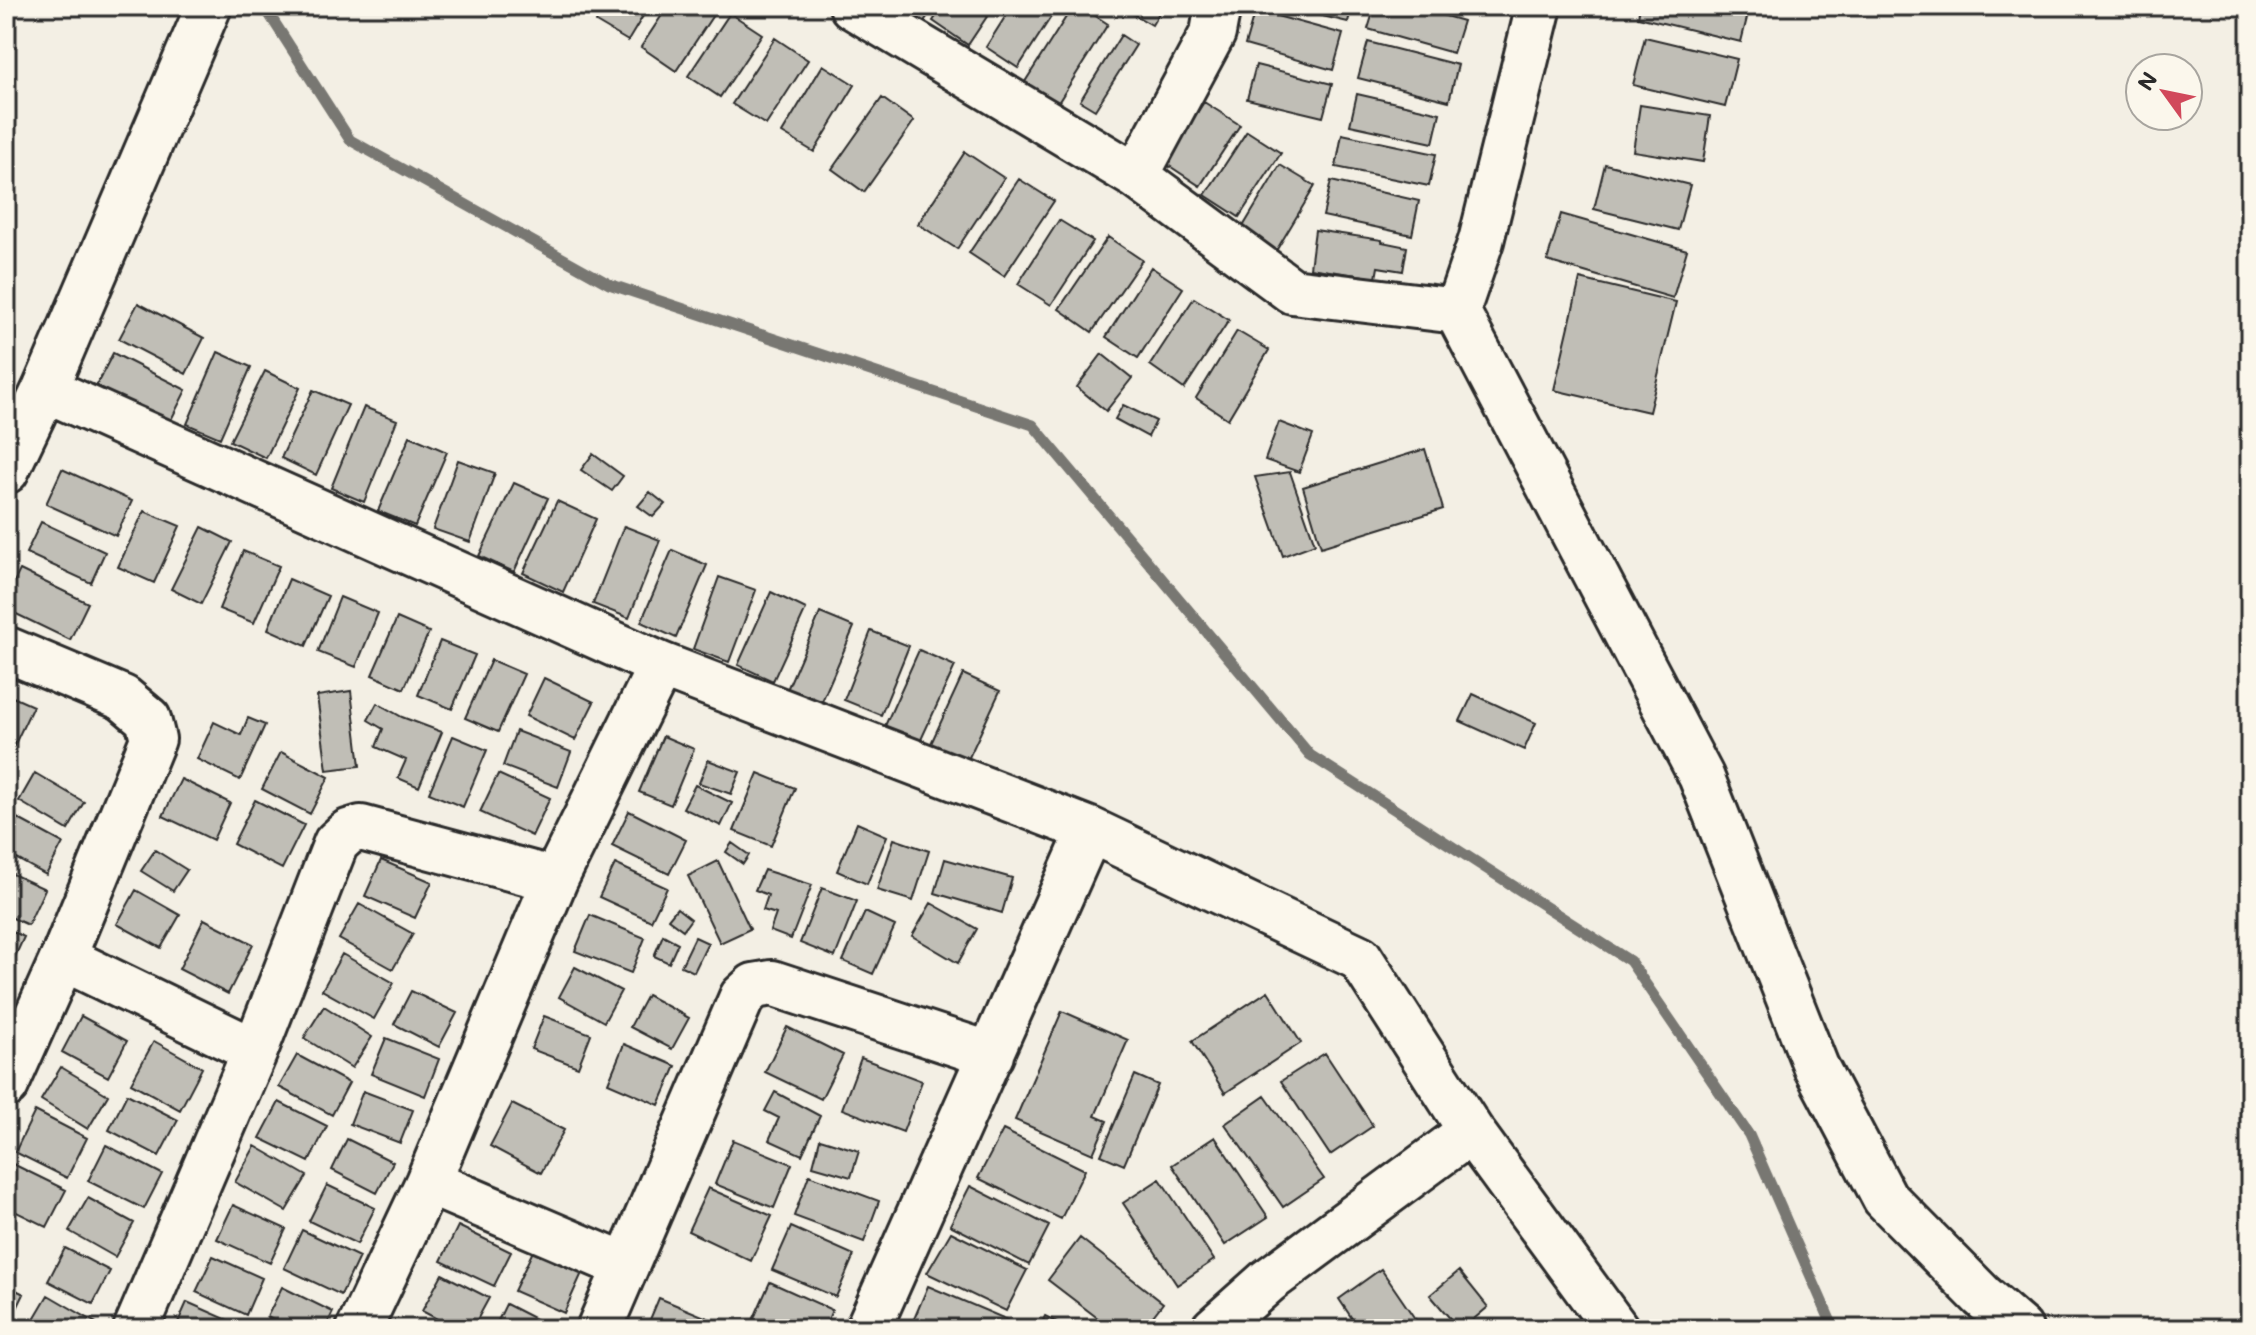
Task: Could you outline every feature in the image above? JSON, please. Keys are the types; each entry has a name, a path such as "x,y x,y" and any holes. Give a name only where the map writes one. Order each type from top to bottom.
{"street":[{"path":"6,471 45,389 209,6"},
{"path":"852,6 1136,176 1292,291 1457,311"},
{"path":"1136,176 1213,33 1218,6"},
{"path":"1539,6 1481,241 1457,311 1701,776 1816,1067 1885,1198 1982,1296 2020,1329"},
{"path":"45,389 661,665 1090,830 1360,958 1471,1131 1616,1329"},
{"path":"6,649 123,698 148,719 153,739 63,958 6,1085"},
{"path":"359,1329 428,1182 555,880 661,665"},
{"path":"136,1329 255,1051 336,843 348,832 361,828 555,880"},
{"path":"868,1329 1090,830"},
{"path":"63,958 255,1051"},
{"path":"599,1329 742,997 754,986 772,983 991,1055"},
{"path":"1214,1329 1268,1281 1471,1131"},
{"path":"428,1182 625,1266"}],"building":[{"path":"605,6 649,6 628,41 596,22"},
{"path":"668,6 719,6 676,71 641,47"},
{"path":"896,6 935,6 922,24"},
{"path":"943,6 994,6 968,45 933,21"},
{"path":"1012,6 1058,6 1018,68 986,47"},
{"path":"1073,6 1080,6 1108,24 1049,117 1016,96"},
{"path":"1119,6 1163,6 1152,25"},
{"path":"1280,6 1352,6 1348,22"},
{"path":"1375,6 1411,6 1463,21 1453,53 1368,29"},
{"path":"1640,6 1750,6 1741,42 1638,17"},
{"path":"1255,10 1343,34 1333,70 1245,45"},
{"path":"730,13 762,34 720,97 688,76"},
{"path":"1121,35 1136,45 1095,110 1080,101"},
{"path":"1645,37 1737,59 1725,107 1633,85"},
{"path":"775,38 808,60 766,125 732,104"},
{"path":"1368,42 1458,65 1449,101 1358,78"},
{"path":"823,65 855,85 814,152 782,133"},
{"path":"1256,65 1332,84 1323,117 1247,99"},
{"path":"1357,94 1440,113 1433,143 1350,125"},
{"path":"882,98 914,121 864,192 832,169"},
{"path":"1204,102 1240,125 1200,186 1165,163"},
{"path":"1640,105 1710,116 1703,162 1633,151"},
{"path":"1247,131 1281,153 1239,217 1205,195"},
{"path":"1342,134 1436,154 1429,186 1336,167"},
{"path":"965,152 1004,178 957,249 918,224"},
{"path":"1605,164 1690,185 1678,230 1594,209"},
{"path":"1280,165 1315,186 1276,251 1241,230"},
{"path":"1019,179 1054,201 1004,276 969,253"},
{"path":"1331,181 1419,201 1412,235 1323,216"},
{"path":"1561,214 1687,250 1673,298 1547,261"},
{"path":"1059,220 1093,241 1051,305 1018,284"},
{"path":"1315,230 1407,247 1403,271 1378,267 1376,278 1310,268"},
{"path":"1108,237 1142,260 1092,332 1059,309"},
{"path":"1151,267 1183,288 1138,358 1106,337"},
{"path":"1580,279 1676,302 1649,412 1554,390"},
{"path":"1194,298 1229,320 1184,389 1150,365"},
{"path":"138,303 204,338 186,374 119,339"},
{"path":"1237,331 1269,350 1228,419 1196,398"},
{"path":"218,352 251,367 220,438 187,424"},
{"path":"113,353 186,390 169,424 96,386"},
{"path":"1102,354 1132,378 1106,411 1077,387"},
{"path":"265,371 300,388 266,458 230,441"},
{"path":"313,390 348,405 316,475 281,458"},
{"path":"1123,405 1156,421 1148,437 1115,419"},
{"path":"364,407 397,420 364,502 331,488"},
{"path":"1279,422 1313,435 1299,472 1265,460"},
{"path":"410,436 447,452 415,526 378,511"},
{"path":"1425,449 1443,509 1321,547 1303,487"},
{"path":"593,454 623,476 612,491 581,470"},
{"path":"458,460 495,473 470,542 433,529"},
{"path":"62,469 132,501 116,536 46,504"},
{"path":"1290,472 1315,544 1283,556 1255,477"},
{"path":"514,483 548,498 514,572 479,556"},
{"path":"650,492 665,504 653,517 638,506"},
{"path":"557,501 596,519 563,592 523,573"},
{"path":"144,511 180,526 154,583 118,567"},
{"path":"41,522 105,552 91,583 26,553"},
{"path":"624,526 660,540 629,618 593,604"},
{"path":"202,527 232,542 201,604 171,589"},
{"path":"672,550 707,565 676,638 641,622"},
{"path":"243,551 279,566 254,623 219,609"},
{"path":"20,570 88,603 70,640 6,609 6,598"},
{"path":"719,577 756,590 729,662 693,649"},
{"path":"289,579 328,596 306,646 268,629"},
{"path":"771,592 806,609 773,681 738,665"},
{"path":"340,597 378,613 356,667 318,652"},
{"path":"820,613 854,627 820,706 786,692"},
{"path":"397,618 429,632 404,689 372,675"},
{"path":"871,631 909,646 881,715 844,700"},
{"path":"440,641 475,655 452,709 418,695"},
{"path":"919,650 955,666 919,744 884,728"},
{"path":"491,660 524,674 498,732 465,718"},
{"path":"963,674 1000,691 965,766 928,750"},
{"path":"544,678 594,702 575,740 526,716"},
{"path":"351,691 360,766 327,770 317,696"},
{"path":"6,694 33,706 14,746 6,742"},
{"path":"1473,694 1536,723 1524,750 1460,721"},
{"path":"377,703 402,717 442,732 419,787 398,778 406,760 376,747 383,729 368,720"},
{"path":"248,718 265,725 240,780 197,759 214,722 241,735"},
{"path":"516,731 571,752 558,787 503,766"},
{"path":"453,736 487,750 463,807 429,793"},
{"path":"663,736 694,749 671,805 639,792"},
{"path":"281,752 329,777 310,814 262,789"},
{"path":"708,760 740,772 731,794 699,783"},
{"path":"35,773 84,802 68,830 19,801"},
{"path":"758,773 795,788 771,846 734,831"},
{"path":"498,774 550,798 532,836 480,812"},
{"path":"181,779 230,803 213,840 163,816"},
{"path":"695,785 732,803 721,826 683,808"},
{"path":"255,800 304,825 282,869 233,844"},
{"path":"629,811 686,840 669,874 612,846"},
{"path":"15,817 63,843 46,875 6,853 6,834"},
{"path":"857,823 887,836 867,884 837,871"},
{"path":"894,839 929,851 913,901 877,890"},
{"path":"732,843 749,855 743,864 726,852"},
{"path":"155,850 187,870 173,891 141,871"},
{"path":"945,859 1012,878 1002,913 935,893"},
{"path":"381,860 432,882 415,918 365,896"},
{"path":"718,861 750,929 720,943 688,876"},
{"path":"615,864 667,888 651,921 599,897"},
{"path":"764,870 812,885 791,939 770,931 776,914 763,910 768,895 755,890"},
{"path":"6,871 45,889 28,925 6,915"},
{"path":"822,888 857,901 835,957 800,943"},
{"path":"136,890 180,915 161,948 117,924"},
{"path":"931,903 977,929 958,963 912,936"},
{"path":"359,904 413,934 393,969 339,939"},
{"path":"677,908 691,919 683,930 668,919"},
{"path":"865,912 895,926 873,974 843,961"},
{"path":"590,915 645,938 631,973 575,951"},
{"path":"204,919 253,944 228,994 179,969"},
{"path":"6,928 24,937 8,972 6,972"},
{"path":"663,935 678,943 669,963 654,956"},
{"path":"695,937 708,943 694,972 681,966"},
{"path":"342,954 394,983 374,1019 322,990"},
{"path":"575,967 621,991 604,1022 559,997"},
{"path":"411,991 457,1013 439,1047 394,1024"},
{"path":"1268,991 1301,1043 1225,1093 1192,1041"},
{"path":"647,995 689,1018 672,1049 630,1027"},
{"path":"324,1006 372,1037 352,1068 304,1038"},
{"path":"1062,1011 1128,1040 1095,1116 1107,1121 1093,1154 1015,1120"},
{"path":"81,1016 127,1041 108,1077 62,1052"},
{"path":"544,1016 591,1034 578,1067 531,1049"},
{"path":"787,1027 843,1055 821,1099 765,1072"},
{"path":"386,1038 439,1059 425,1096 371,1074"},
{"path":"154,1041 202,1068 180,1110 131,1083"},
{"path":"624,1044 676,1066 659,1105 608,1083"},
{"path":"1325,1053 1373,1126 1330,1155 1281,1081"},
{"path":"297,1055 349,1083 332,1115 279,1087"},
{"path":"861,1058 922,1081 903,1132 842,1109"},
{"path":"61,1067 108,1095 88,1129 41,1100"},
{"path":"1135,1075 1158,1085 1124,1165 1101,1155"},
{"path":"363,1091 413,1110 400,1143 350,1124"},
{"path":"775,1092 820,1116 802,1155 769,1140 779,1118 765,1111"},
{"path":"127,1094 178,1120 159,1156 109,1130"},
{"path":"1265,1096 1324,1179 1283,1207 1225,1124"},
{"path":"279,1102 327,1126 309,1162 260,1138"},
{"path":"512,1104 564,1130 541,1173 490,1146"},
{"path":"35,1111 87,1138 67,1178 15,1152"},
{"path":"1003,1130 1085,1170 1061,1219 978,1178"},
{"path":"1215,1137 1268,1217 1225,1245 1172,1165"},
{"path":"347,1139 393,1162 377,1193 332,1170"},
{"path":"820,1139 859,1151 851,1177 813,1166"},
{"path":"733,1140 792,1164 774,1208 715,1184"},
{"path":"106,1145 162,1174 144,1209 88,1181"},
{"path":"255,1146 307,1176 286,1211 235,1182"},
{"path":"13,1164 66,1190 47,1227 6,1207 6,1177"},
{"path":"809,1175 879,1201 864,1242 794,1216"},
{"path":"1160,1179 1214,1260 1177,1285 1123,1203"},
{"path":"327,1185 375,1208 357,1244 309,1221"},
{"path":"970,1186 1049,1226 1029,1265 950,1225"},
{"path":"708,1188 772,1216 751,1261 688,1231"},
{"path":"88,1198 134,1223 115,1257 69,1231"},
{"path":"233,1205 286,1229 270,1263 217,1239"},
{"path":"458,1226 511,1252 494,1286 441,1261"},
{"path":"791,1227 854,1255 836,1297 772,1270"},
{"path":"302,1230 359,1257 341,1295 284,1268"},
{"path":"951,1232 1027,1270 1006,1311 927,1273"},
{"path":"1080,1238 1163,1303 1143,1329 1112,1329 1048,1280"},
{"path":"65,1248 110,1271 93,1304 48,1281"},
{"path":"533,1251 582,1273 564,1313 514,1291"},
{"path":"213,1256 262,1278 246,1315 196,1292"},
{"path":"1381,1269 1422,1329 1359,1329 1339,1299"},
{"path":"1459,1271 1488,1307 1462,1329 1430,1295"},
{"path":"442,1274 489,1298 472,1329 456,1329 422,1311"},
{"path":"770,1282 832,1310 824,1329 750,1327"},
{"path":"6,1285 24,1294 8,1327 6,1326"},
{"path":"928,1286 1008,1320 1004,1329 918,1329 911,1326"},
{"path":"282,1287 333,1312 325,1329 291,1329 267,1317"},
{"path":"48,1295 96,1323 93,1329 28,1329"},
{"path":"659,1298 722,1324 720,1329 646,1329"},
{"path":"187,1302 237,1324 235,1329 175,1329"},
{"path":"506,1304 551,1327 550,1329 494,1329"},
{"path":"1045,1316 1070,1329 1039,1329"}],"waterway":[{"path":"264,6 350,140 609,284 1033,425 1310,755 1630,961 1749,1135 1834,1329"}]}
